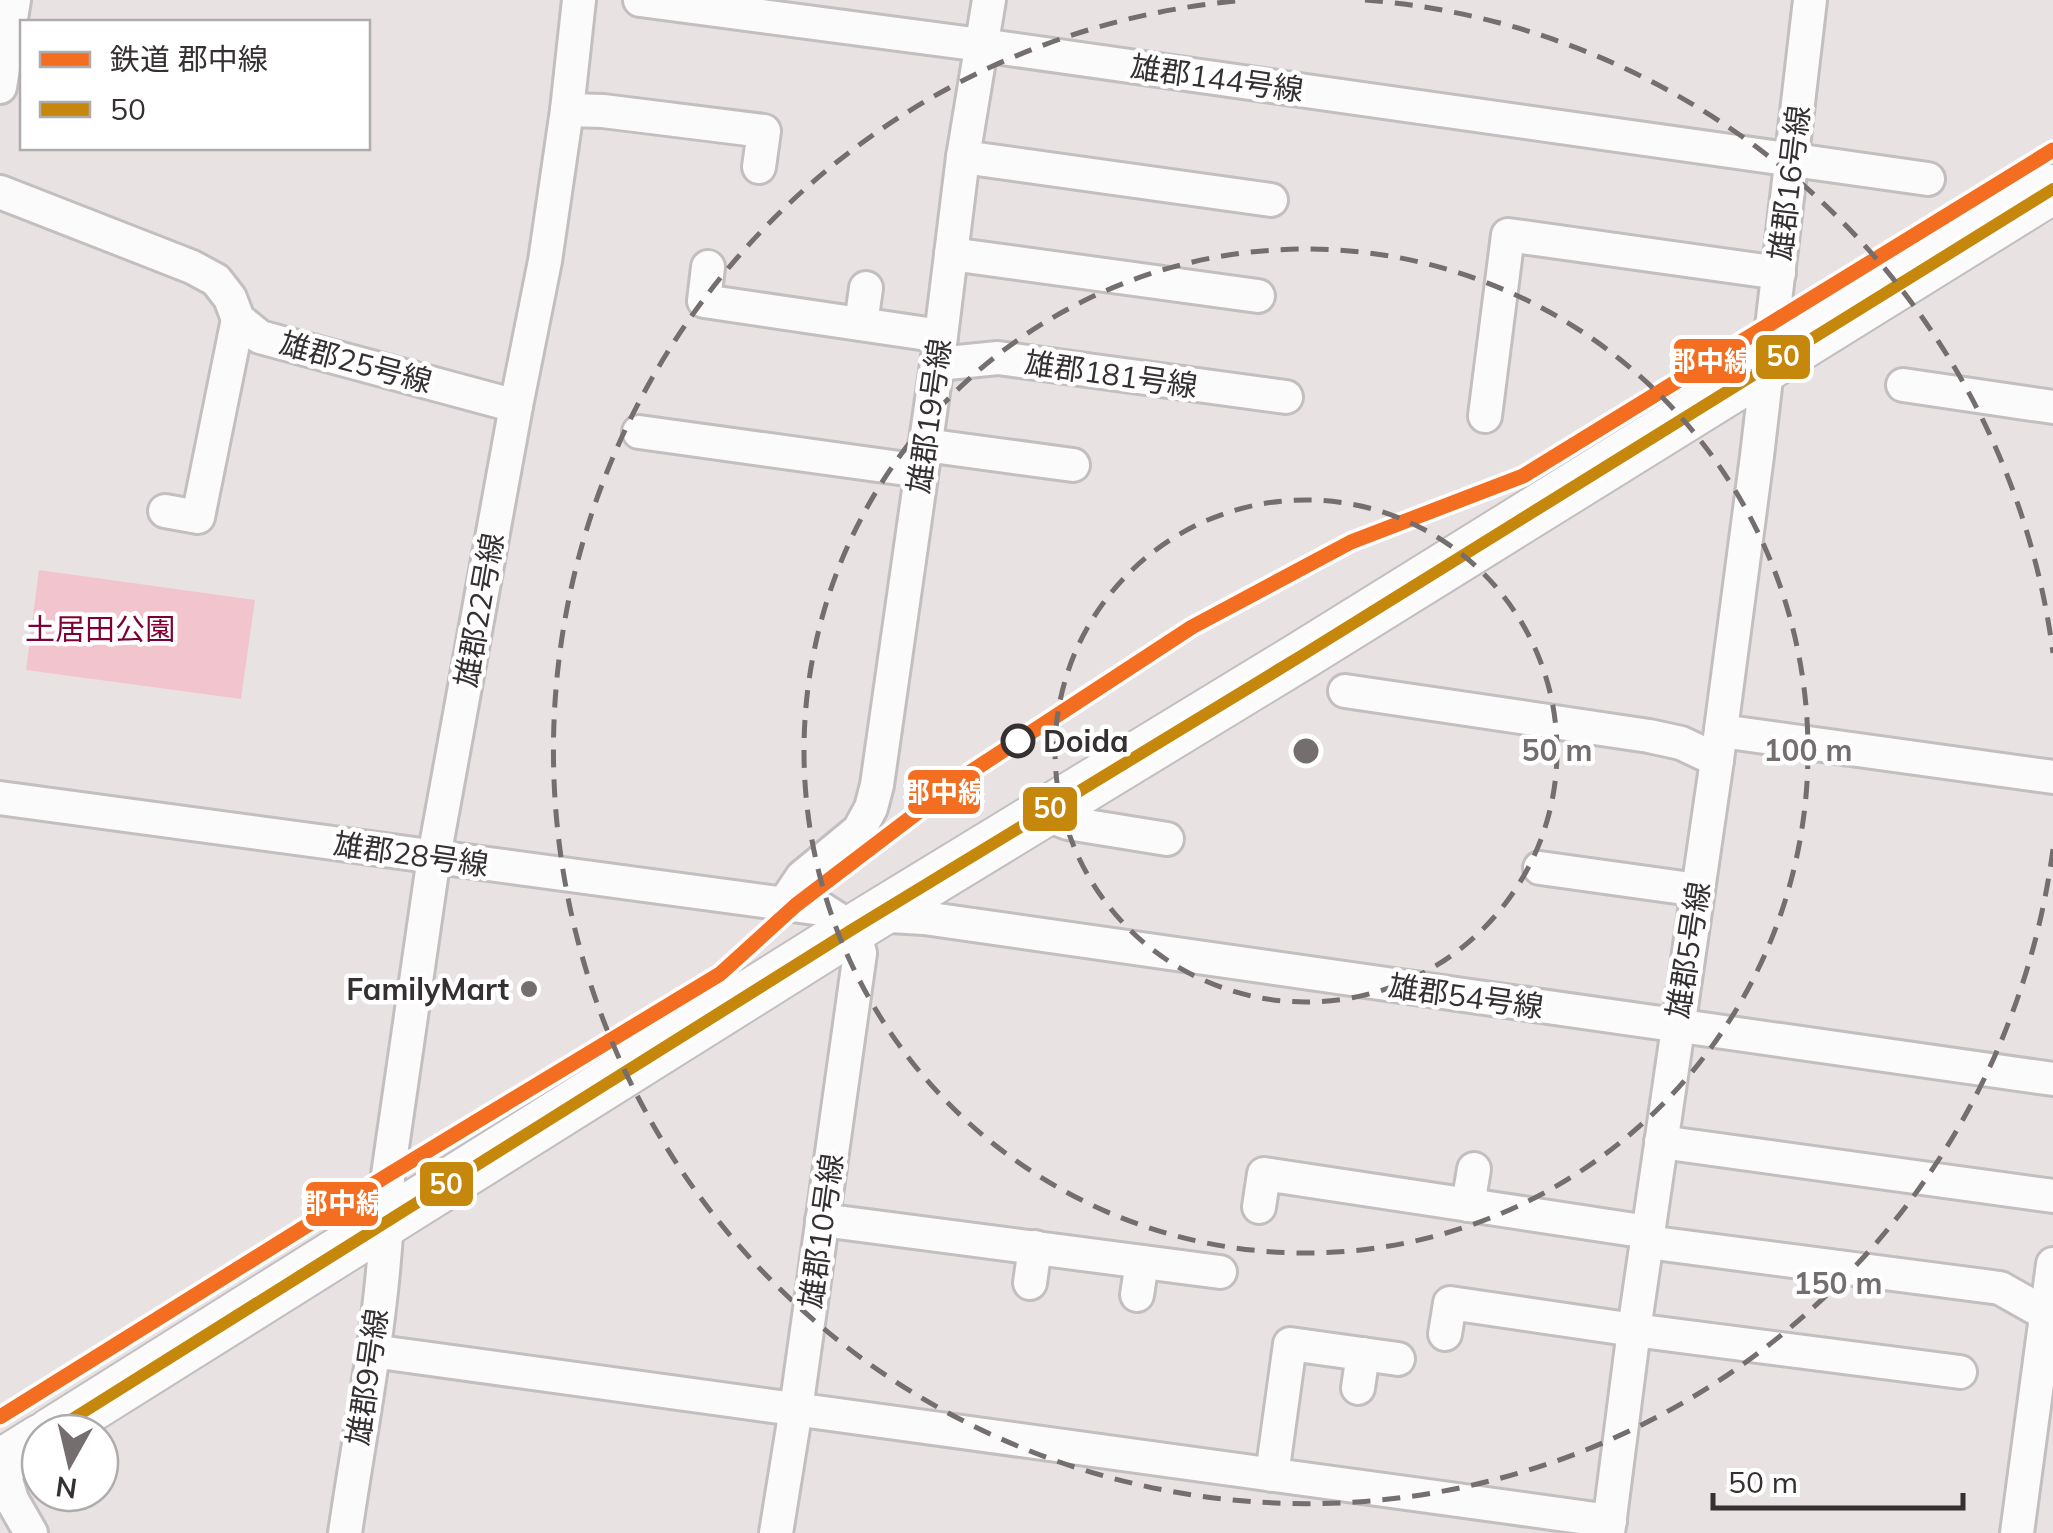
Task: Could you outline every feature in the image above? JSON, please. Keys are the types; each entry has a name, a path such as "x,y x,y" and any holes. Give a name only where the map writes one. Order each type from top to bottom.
{"main road":[{"path":"82,1413 388,1220 851,918 1051,809 2053,189"}],"street":[{"path":"0,87 14,0"},
{"name":"雄郡22号線","path":"388,1220 388,1175 434,857 545,261 578,0"},
{"name":"雄郡144号線","path":"640,0 1928,179"},
{"name":"雄郡19号線","path":"784,904 802,877 860,830 877,784 963,157 989,0"},
{"name":"雄郡16号線","path":"1767,366 1810,0"},
{"path":"566,110 603,111 764,132 759,167"},
{"path":"963,157 1270,200"},
{"name":"雄郡25号線","path":"0,192 216,280 230,298 238,319 260,336 516,406"},
{"path":"1485,416 1508,235 1778,273"},
{"path":"951,254 1258,296"},
{"name":"雄郡181号線","path":"708,267 704,301 861,324 939,350 998,358 1103,388 1266,406"},
{"path":"861,324 866,288"},
{"path":"165,512 198,517 238,319"},
{"name":"雄郡5号線","path":"1609,1527 1676,1027 1719,746 1767,366"},
{"path":"1915,395 2053,407"},
{"path":"639,432 923,458 1074,465"},
{"path":"1363,704 1517,732 1649,736 1680,744 2053,777"},
{"name":"雄郡28号線","path":"0,798 784,904 851,918"},
{"path":"1051,809 1068,823 1167,839"},
{"path":"1540,868 1698,890"},
{"name":"雄郡54号線","path":"851,918 942,920 2053,1079"},
{"name":"雄郡10号線","path":"776,1533 860,953 851,918"},
{"path":"1660,1142 2053,1196"},
{"path":"1468,1205 1474,1168"},
{"path":"1259,1208 1264,1174 1647,1237 2000,1288 2046,1314"},
{"name":"雄郡9号線","path":"344,1533 388,1220"},
{"path":"822,1220 1220,1272"},
{"path":"1030,1282 1035,1247"},
{"path":"1137,1296 1142,1262"},
{"path":"2018,1533 2053,1264"},
{"path":"1445,1334 1450,1303 1960,1372"},
{"path":"1272,1475 1290,1344 1398,1359"},
{"path":"372,1351 1272,1475 1609,1527"},
{"path":"1358,1388 1362,1354"},
{"path":"0,1464 12,1500 31,1533"}],"green space":[{"name":"土居田公園","path":"39,570 255,600 241,699 26,670"}],"rail line":[{"name":"郡中線","path":"0,1417 720,974 796,905 972,771 1192,627 1351,542 1523,476 2053,150"}],"transit line":[{"name":"50","path":"82,1413 853,929 2053,189"}],"place":[{"name":"Doida","path":"1018,741"},
{"name":"FamilyMart","path":"529,989"}]}
